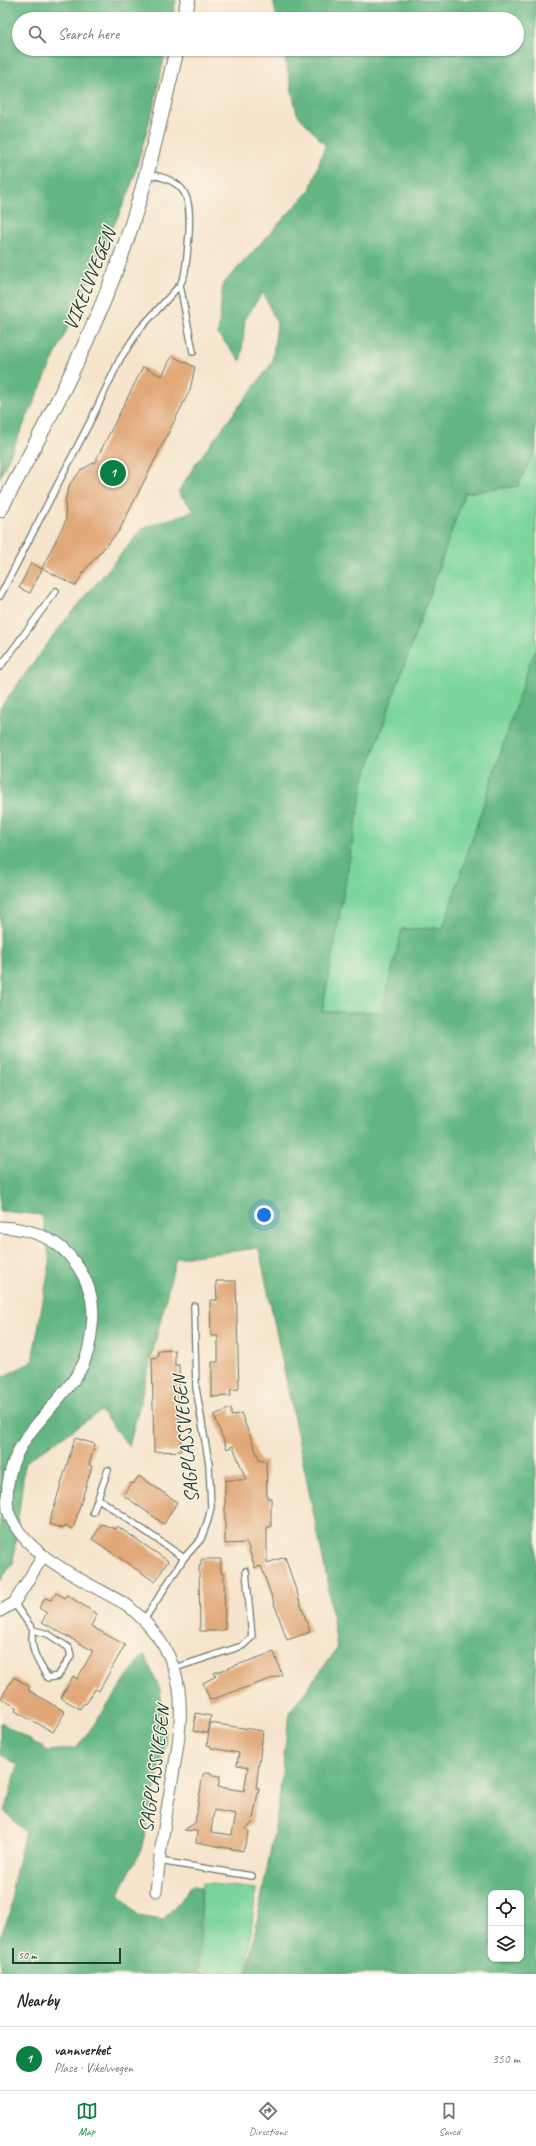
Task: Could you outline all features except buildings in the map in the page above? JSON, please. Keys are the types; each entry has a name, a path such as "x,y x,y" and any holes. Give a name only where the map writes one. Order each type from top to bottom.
{"street":[{"path":"185,12 188,0"},
{"name":"VIKELVVEGEN","path":"0,510 63,392 102,305 125,246 147,174 175,56"},
{"name":"SAGPLASSVEGEN","path":"0,1227 35,1232 60,1246 80,1269 92,1301 92,1334 83,1364 66,1388 19,1440 9,1460 6,1477 7,1504 12,1523 25,1540 43,1556 127,1605 144,1620 162,1643 175,1668 181,1697 180,1729 156,1891"},
{"path":"0,1611 14,1603 43,1556"}],"lane":[{"path":"0,596 93,416 120,359 139,330 180,285 185,272 190,210 188,198 177,183 147,174"},
{"path":"180,285 193,352"},
{"path":"0,667 56,591"},
{"name":"SAGPLASSVEGEN","path":"144,1620 184,1558 201,1539 211,1507 209,1464 196,1388 194,1306"},
{"path":"94,1512 108,1470"},
{"path":"99,1499 184,1558"},
{"path":"175,1668 242,1646 252,1637 246,1571"},
{"path":"14,1603 34,1630 48,1634 69,1648 71,1656 58,1676 48,1678 37,1662 32,1647 34,1630"},
{"name":"SAGPLASSVEGEN","path":"160,1861 252,1876"}],"green space":[{"path":"0,0 176,0 173,12 12,12 12,56 164,56 154,105 130,190 0,477"},
{"path":"273,0 536,0 536,447 518,486 465,493 364,779 322,1012 382,1012 402,929 443,928 530,663 536,650 536,1974 247,1974 277,1816 289,1713 337,1649 327,1579 259,1248 176,1258 129,1447 101,1411 25,1462 13,1563 0,1581 0,1378 32,1362 50,1262 42,1215 0,1211 0,708 63,623 143,528 194,511 178,492 197,462 272,363 277,324 263,292 245,319 241,361 218,335 223,284 310,190 325,145 297,114 285,56 524,56 524,12 276,12"},
{"path":"536,447 536,650 530,663 443,928 402,929 382,1012 322,1012 364,779 465,493 518,486"},
{"path":"144,1654 160,1689 166,1741 141,1850 119,1893 138,1916 163,1920 193,1885 201,1888 198,1972 211,1974 0,1974 0,1937 11,1911 13,1883 25,1832 5,1812 18,1765 0,1754 0,1722 48,1751 77,1748"},
{"path":"202,1883 256,1889 246,1974 224,1974 200,1970"}],"place":[{"name":"vannverket","path":"113,473"}]}
